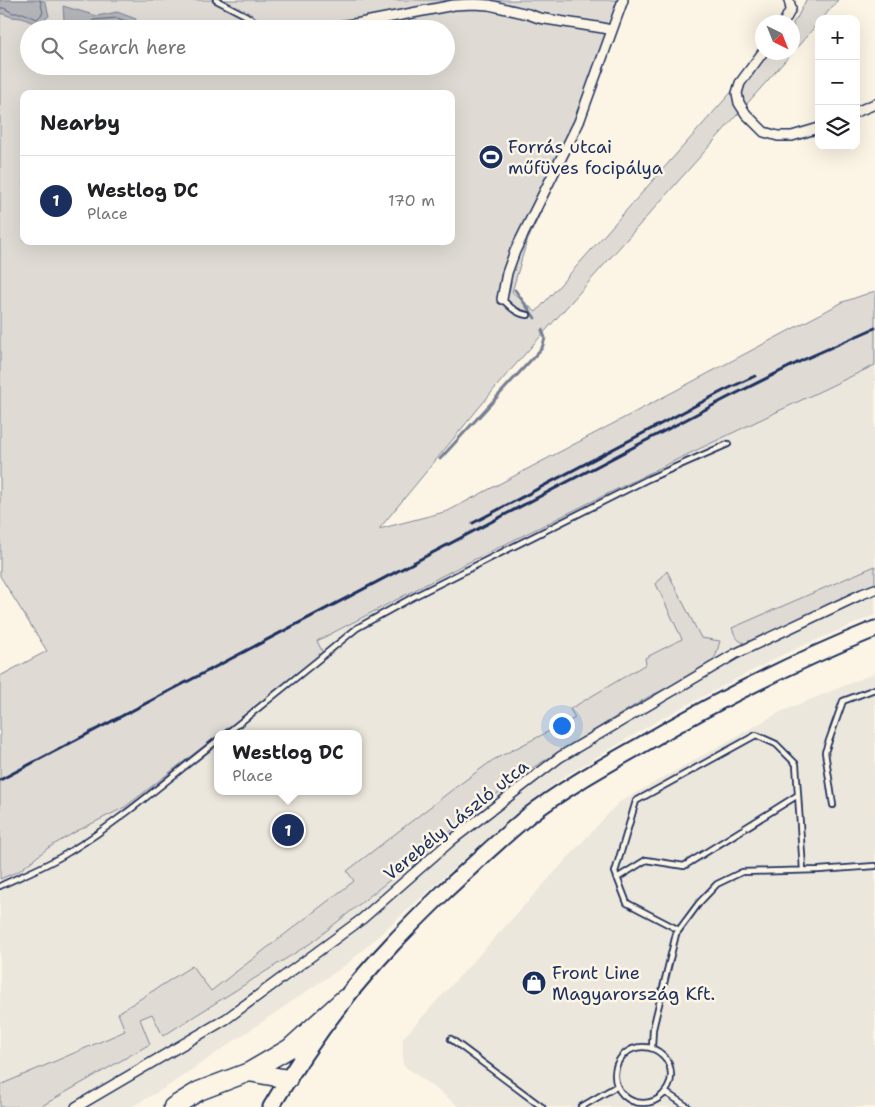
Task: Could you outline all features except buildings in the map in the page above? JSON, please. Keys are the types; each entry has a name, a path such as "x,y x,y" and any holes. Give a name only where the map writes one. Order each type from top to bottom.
{"highway":[{"path":"173,1107 199,1091 249,1072 290,1048 344,1000"},
{"path":"249,1072 288,1079"}],"main road":[{"path":"271,1107 302,1055 344,1000 388,948 460,877 528,817 580,780 699,712 828,648 875,629"}],"street":[{"path":"502,299 507,273 515,251 579,122 623,0"},
{"path":"788,15 791,9 789,0"},
{"path":"375,20 454,4 474,4 489,5 539,18 612,30"},
{"path":"757,60 740,83 736,93 739,103 746,114 764,132 778,136 792,136 815,129"},
{"path":"860,110 875,104"},
{"name":"Verebély László utca","path":"76,1107 226,1019 362,919 452,840 560,757 735,654 862,594 875,590"}],"lane":[{"path":"216,0 253,20"},
{"path":"502,299 511,308 528,315"},
{"path":"231,730 356,628 415,596 640,484 728,444"},
{"path":"833,805 825,752 843,701 875,689"},
{"path":"679,930 627,903 615,872 636,801 756,735 776,744 796,764 803,870"},
{"path":"0,886 47,864 92,837 121,817 214,743"},
{"path":"617,878 646,860 684,866 798,794"},
{"path":"652,1048 654,1029 676,934 699,903 717,884 742,872 875,866"},
{"path":"451,1039 542,1107"},
{"path":"652,1048 667,1060 670,1070 670,1083 665,1092 649,1102 638,1103 629,1100 617,1086 616,1067 624,1054 632,1049 652,1048"},
{"path":"581,1107 617,1086"},
{"path":"665,1092 688,1107"}],"shaded area":[{"path":"0,0 624,0 617,31 590,106 526,244 512,292 536,312 760,60 786,60 501,381 379,529 448,511 843,302 875,291 875,365 680,458 461,566 317,641 323,653 225,730 214,730 214,738 125,807 77,831 48,848 19,871 0,879 0,676 47,651 0,576"},
{"path":"806,0 838,0 825,15 815,15 815,27 800,44 798,15"},
{"path":"875,365 875,615 784,654 664,717 565,776 509,819 347,964 165,1088 131,1107 0,1107 0,839 97,786 317,641 461,566 680,458"},
{"path":"875,566 875,592 753,645 739,640 732,628"},
{"path":"667,571 701,638 720,641 716,655 708,669 650,696 521,775 311,943 163,1036 152,1014 140,1019 150,1044 40,1107 0,1107 0,1085 125,1031 118,1013 192,966 211,991 354,881 347,871 452,790 493,760 575,718 570,709 646,664 645,658 682,639 656,584"},
{"path":"875,673 875,1107 460,1107 403,1065 403,1038 618,803 778,713"}],"water":[{"path":"0,0 41,0 46,3 49,16 44,20 27,20 0,13"},
{"path":"63,6 97,16 117,12 136,19 136,20 64,20"}],"waterway":[{"path":"515,290 535,318"},
{"path":"440,459 542,348 545,338 542,330"}],"railway":[{"path":"0,780 727,398 805,359 875,328"},
{"path":"473,523 755,376"}],"place":[{"name":"Forrás utcai műfüves focipálya","path":"491,157"},
{"name":"Westlog DC","path":"288,830"},
{"name":"Front Line Magyarország Kft.","path":"534,983"}]}
